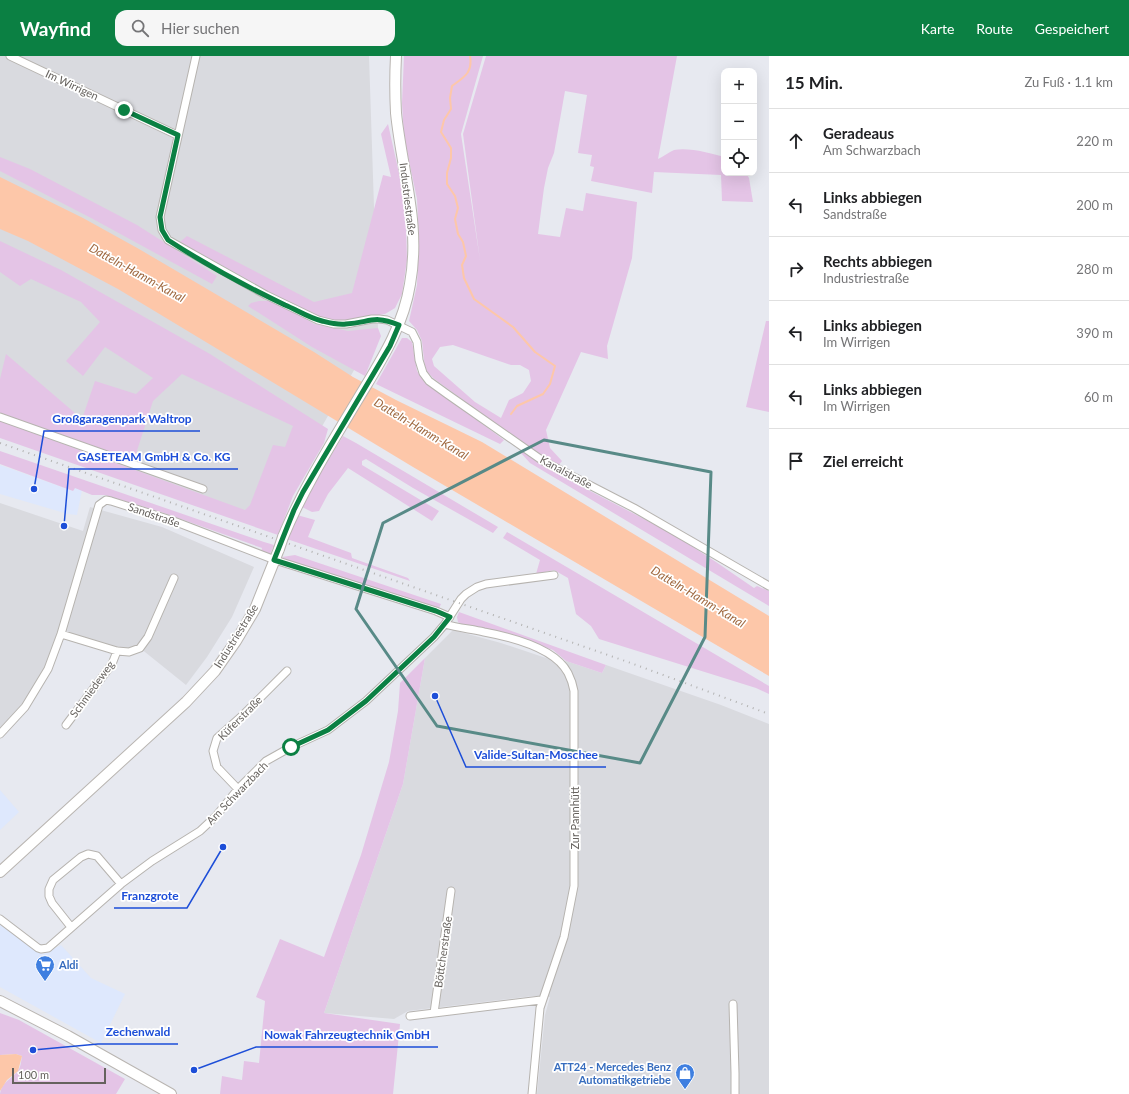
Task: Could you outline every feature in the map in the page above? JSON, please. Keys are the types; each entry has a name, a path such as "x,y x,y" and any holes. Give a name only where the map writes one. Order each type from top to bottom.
{"main road":[{"name":"Industriestraße","path":"0,872 186,702 215,671 236,641 255,609 283,537 303,492 390,346 407,301 414,243 413,218 396,113 396,56"},
{"path":"0,1001 68,1036 171,1094"}],"street":[{"name":"Im Wirrigen","path":"10,56 178,135"},
{"path":"196,56 160,217 162,230 168,240 266,295 318,320 334,324 346,324 379,319 387,320 399,325"},
{"name":"Kanalstraße","path":"399,325 412,332 415,337 419,349 420,367 423,374 429,381 537,457 634,508 769,586"},
{"path":"0,417 203,489"},
{"name":"Sandstraße","path":"0,734 24,707 48,670 61,634 99,505 106,500 170,520 274,560 436,611 450,617"},
{"name":"Am Schwarzbach","path":"0,919 41,949 48,948 122,884 152,861 200,831 216,816 238,789 266,761 291,747 328,730 366,701 434,637 450,617 461,599 477,587 486,584 554,575"},
{"name":"Schmiedeweg","path":"61,634 117,651 129,652 140,648 148,637 174,578"},
{"name":"Zur Pannhütt","path":"445,624 510,638 542,650 553,656 562,664 568,672 574,691 574,886 564,938 542,1000 538,1023 532,1094"},
{"name":"Schmiedeweg","path":"66,725 112,664 117,651"},
{"name":"Küferstraße","path":"238,789 217,767 213,751 217,738 244,714 287,671"},
{"path":"71,927 52,903 49,896 49,889 53,880 81,857 88,854 97,856 122,884"},
{"name":"Böttcherstraße","path":"434,1013 451,891"},
{"path":"410,1016 542,1000"},
{"path":"733,1004 735,1094"}],"highlighted area":[{"path":"544,440 711,472 705,637 640,763 437,726 356,609 383,523"}],"shaded area":[{"path":"0,56 369,56 378,328 267,523 0,430"},
{"path":"404,56 483,56 461,134 480,260 463,134 486,56 677,56 658,159 674,150 680,149 706,152 721,156 721,175 654,172 652,193 591,181 594,167 590,166 592,155 578,153 587,95 565,91 554,153 548,168 544,188 538,234 560,237 566,208 583,211 586,193 637,202 632,258 607,346 608,359 581,352 546,430 550,448 562,461 558,466 538,455 433,378 425,369 422,341 417,330 409,321 417,285 419,239 417,199 404,137 402,103","holes":["453,345 511,365 520,365 529,370 531,381 523,393 509,400 501,418 475,402 434,366 432,359 440,347"]},
{"path":"388,124 401,182 406,227 407,260 402,294 395,308 385,314 339,321 313,316 180,242 187,236 314,302 352,293 383,175 391,177 381,134"},
{"path":"0,157 30,169 137,225 217,276 212,284 93,219 0,171"},
{"path":"721,176 748,176 753,202 722,201"},
{"path":"0,241 61,270 210,354 328,429 324,443 293,496 278,535 0,438 0,421 245,510 250,505 273,445 285,447 293,426 182,374 153,401 134,460 0,414 0,379 6,354 82,419 95,381 136,394 153,378 105,347 83,376 66,361 100,322 81,302 31,279 20,286 0,272"},
{"path":"259,301 276,301 314,324 348,331 378,328 381,336 365,376 312,347 248,306 251,303"},
{"path":"766,321 769,321 769,412 746,407"},
{"path":"402,338 407,338 412,342 417,371 423,380 504,440 500,444 376,384"},
{"path":"343,436 498,527 493,533 413,488 366,459 362,461 362,465 439,511 432,521 348,468 328,494 319,511 312,512 302,507 311,488"},
{"path":"0,451 274,545 270,554 261,552 262,548 164,513 105,495 92,495 75,488 73,491 0,464"},
{"path":"522,451 563,477 673,534 754,588 757,586 769,591 769,606 530,463 521,453"},
{"path":"0,465 73,491 75,488 82,490 77,515 68,514 0,494"},
{"path":"0,503 83,531 90,507 162,527 254,567 232,617 207,657 186,685 140,648 129,652 61,634 48,669 25,707 0,734"},
{"path":"297,515 315,520 308,537 351,553 352,558 408,578 410,581 287,539"},
{"path":"507,532 769,686 769,694 756,688 599,639 591,626 576,614 568,578 554,570 536,574 540,560 503,538"},
{"path":"295,555 441,604 438,610 291,563 282,557"},
{"path":"459,612 606,665 602,673 566,661 553,650 506,633 463,625 458,622 457,617"},
{"path":"453,630 501,643 549,659 566,661 602,673 606,665 721,705 769,724 769,1094 537,1094 545,1015 550,997 533,996 408,1011 394,1019 324,1013 403,784 425,658"},
{"path":"425,658 403,784 324,1013 400,1024 393,1094 220,1094 222,1076 242,1080 244,1061 259,1063 265,1001 256,997 280,939 324,957 361,855 389,762 398,711 400,683"},
{"path":"0,790 19,812 0,830"},
{"path":"0,925 43,954 61,945 91,978 125,994 101,1043 0,987"},
{"path":"0,1013 19,1020 125,1079 116,1094 0,1094 4,1084 15,1075 18,1070 21,1064 22,1056 16,1054 0,1055"}],"water":[{"name":"Datteln-Hamm-Kanal","path":"0,177 83,218 139,249 314,352 353,377 482,442 769,616 769,676 413,467 118,289 28,241 0,229"},
{"path":"16,1054 22,1056 18,1071 7,1080 0,1091 0,1055"}],"waterway":[{"path":"470,56 471,62 469,71 452,86 450,98 451,109 444,120 441,132 451,148 451,158 447,173 447,184 455,196 458,208 455,219 458,234 463,242 466,256 462,265 464,278 474,299 513,327 535,352 555,366 550,384 543,394 517,406 511,414"}],"railway":[{"path":"0,443 628,662 769,714"}],"place":[{"name":"Großgaragenpark Waltrop","path":"34,489"},
{"name":"GASETEAM GmbH & Co. KG","path":"64,526"},
{"name":"Valide-Sultan-Moschee","path":"435,696"},
{"name":"Franzgrote","path":"223,847"},
{"name":"Aldi","path":"45,982"},
{"name":"Zechenwald","path":"33,1050"},
{"name":"Nowak Fahrzeugtechnik GmbH","path":"194,1070"},
{"name":"ATT24 - Mercedes Benz Automatikgetriebe","path":"685,1090"}],"route":[{"path":"124,110 178,135 160,217 162,230 168,240 266,295 318,320 334,324 346,324 379,319 387,320 399,325 390,346 303,492 294,510 274,560 436,611 450,617 434,637 366,701 328,730 291,747"}]}
